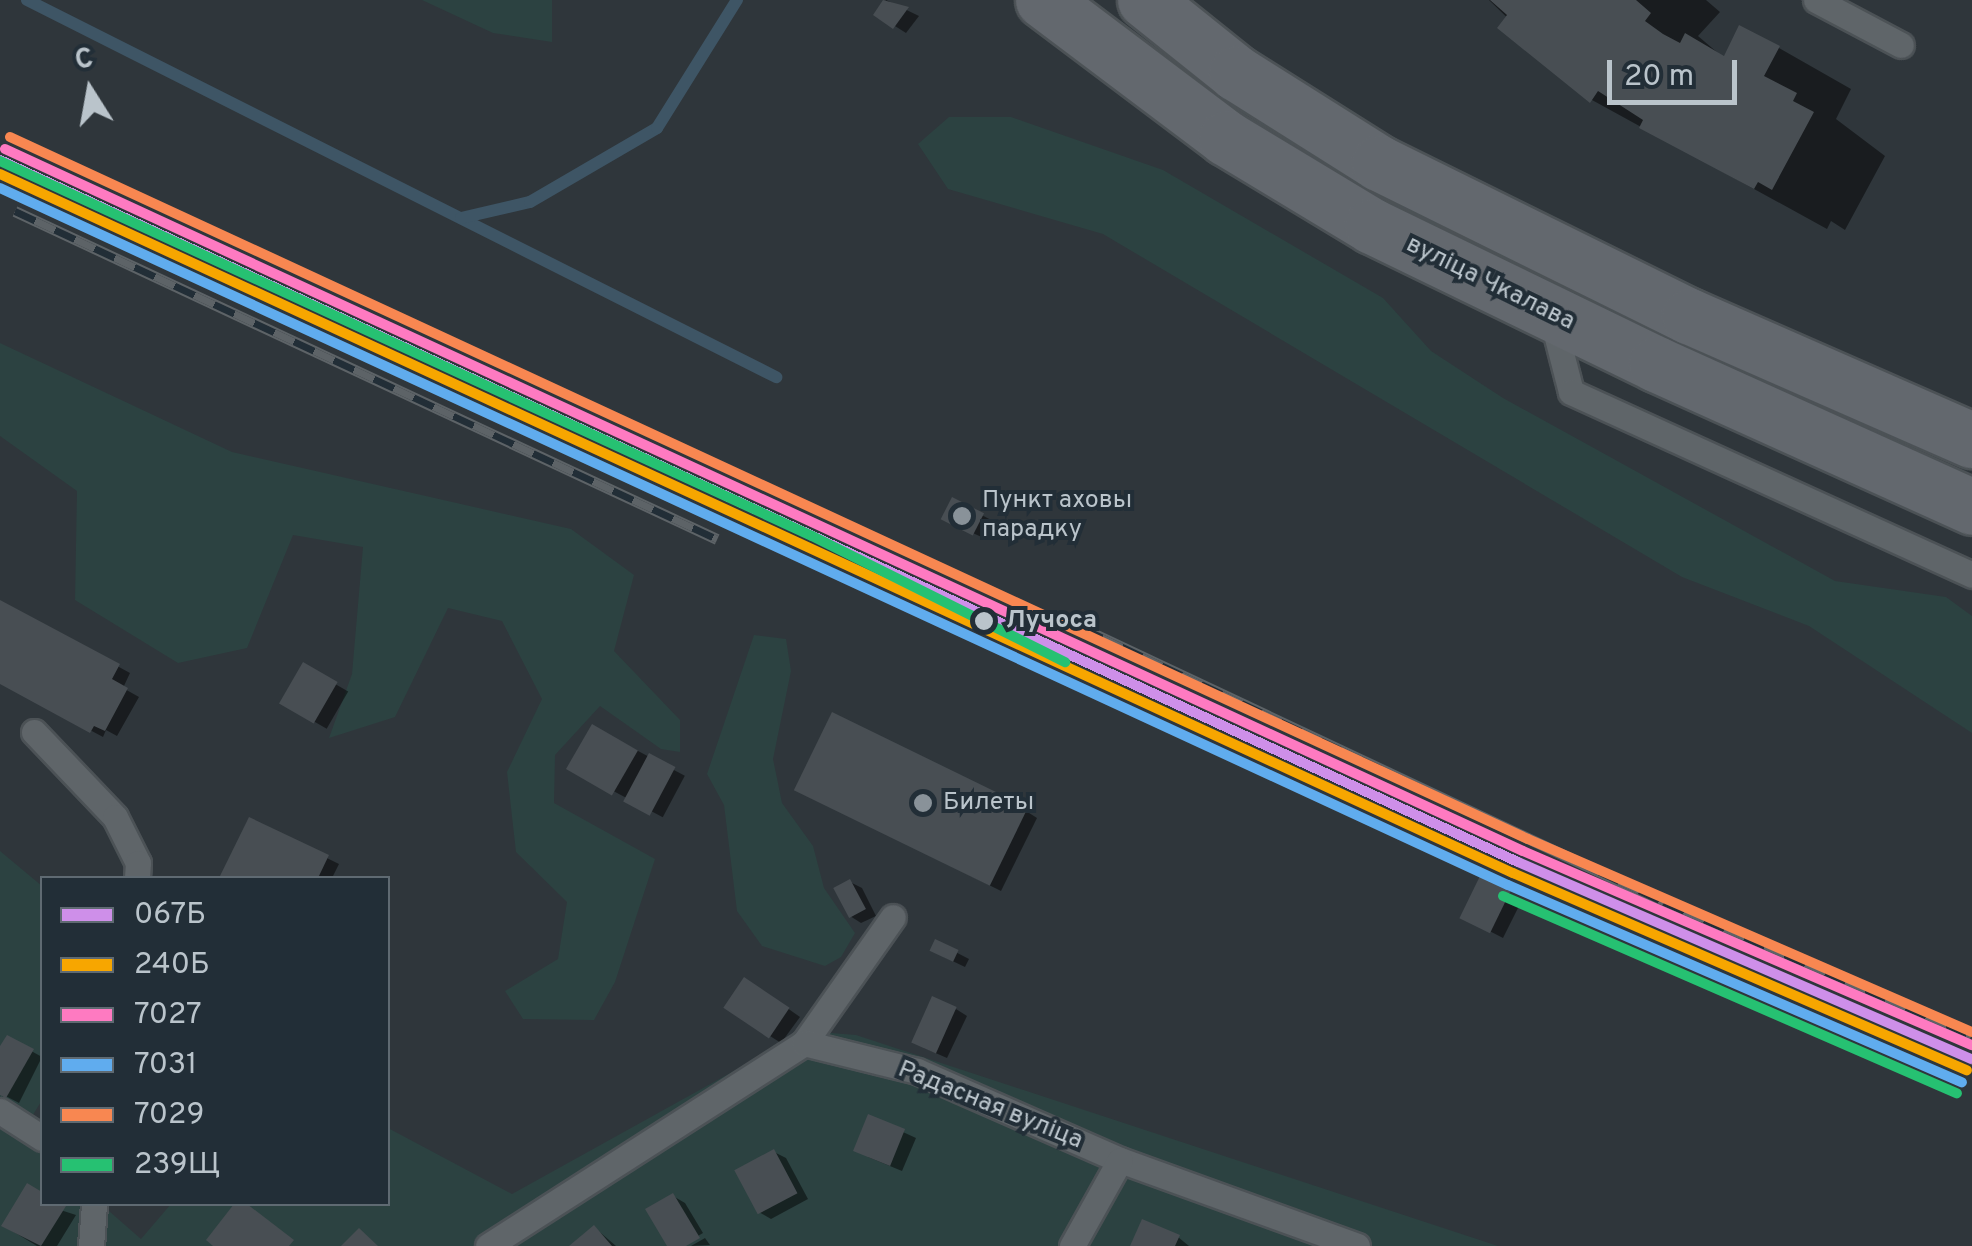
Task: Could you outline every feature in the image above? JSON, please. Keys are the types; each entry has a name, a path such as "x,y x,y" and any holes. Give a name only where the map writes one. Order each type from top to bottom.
{"main road":[{"name":"вуліца Чкалава","path":"1043,0 1226,138 1372,226 1550,313 1972,508"},
{"path":"1145,0 1236,73 1379,163 1690,316 1972,440"}],"lane":[{"path":"1816,0 1901,45"},
{"path":"1550,313 1571,392 1972,575"},
{"path":"34,732 116,818 138,863 138,876"},
{"path":"488,1246 804,1044 894,917"},
{"name":"Радасная вуліца","path":"804,1044 917,1070 1120,1160 1357,1246"},
{"path":"0,1110 40,1137"},
{"path":"1072,1246 1120,1160"},
{"path":"91,1246 94,1206"}],"green space":[{"path":"422,0 552,0 552,42 493,33"},
{"path":"949,117 1011,117 1163,170 1383,298 1431,351 1503,398 1835,581 1946,597 1972,616 1972,733 1809,626 1682,577 1103,234 948,189 918,144"},
{"path":"0,343 232,452 571,529 634,575 614,651 680,720 680,752 661,749 600,706 555,755 554,803 655,859 615,982 594,1020 523,1019 505,991 558,959 567,902 516,852 507,772 542,699 502,621 448,608 395,717 329,738 352,674 363,547 293,535 247,648 178,663 75,600 77,491 0,436"},
{"path":"754,635 786,639 791,671 773,759 782,803 813,846 824,888 855,933 841,957 825,966 762,946 737,911 724,805 707,774"},
{"path":"0,851 40,884 40,1103 22,1133 40,1150 40,1206 103,1206 141,1239 169,1206 390,1206 390,1129 512,1194 806,1031 856,1035 1498,1246 0,1246"}],"building":[{"path":"883,0 909,7 893,29 873,15"},
{"path":"1490,0 1636,0 1651,13 1645,21 1663,34 1680,43 1685,33 1724,56 1739,25 1780,46 1764,76 1797,93 1793,101 1814,112 1772,190 1758,182 1754,189 1639,128 1643,120 1598,91 1590,103 1497,28 1507,15"},
{"name":"Пункт аховы парадку","path":"952,497 984,513 973,536 941,519"},
{"path":"0,600 120,664 112,679 128,688 105,731 94,726 90,733 0,684"},
{"path":"303,662 338,682 314,724 279,704"},
{"path":"832,712 1028,808 990,886 794,790"},
{"path":"592,724 638,750 612,796 566,769"},
{"path":"649,753 675,767 650,816 623,802"},
{"path":"249,817 329,855 319,876 220,876"},
{"path":"1480,876 1511,891 1490,933 1459,918"},
{"path":"850,879 866,909 849,918 833,888"},
{"path":"935,939 959,950 953,962 930,951"},
{"path":"744,977 790,1008 769,1038 723,1008"},
{"path":"932,996 957,1007 936,1054 911,1043"},
{"path":"7,1035 34,1049 6,1098 0,1095 0,1046"},
{"path":"868,1114 905,1129 890,1166 853,1151"},
{"path":"774,1149 797,1193 758,1214 734,1170"},
{"path":"27,1183 40,1191 40,1206 66,1206 41,1246 1,1226"},
{"path":"673,1193 700,1238 686,1246 667,1246 645,1209"},
{"path":"232,1206 250,1206 294,1240 289,1246 213,1246 206,1240"},
{"path":"1142,1219 1180,1235 1175,1246 1130,1246"},
{"path":"594,1225 612,1246 569,1246"},
{"path":"359,1228 378,1246 341,1246"}],"waterway":[{"path":"27,0 776,377"},
{"path":"461,218 530,202 657,128 737,0"}],"railway":[{"path":"15,211 717,539"},
{"path":"1082,628 1664,902 1972,1035"}],"transit line":[{"name":"7029","path":"10,137 1528,839 1972,1032"},
{"name":"7027","path":"5,149 1523,851 1972,1045"},
{"name":"067Б","path":"0,160 1518,862 1972,1059"},
{"name":"239Щ","path":"0,161 812,536 1065,662"},
{"name":"240Б","path":"0,174 1513,873 1967,1070"},
{"name":"7031","path":"0,188 1508,885 1962,1082"},
{"name":"239Щ","path":"1503,896 1957,1093"}],"place":[{"name":"Пункт аховы парадку","path":"962,516"},
{"name":"Лучоса","path":"984,621"},
{"name":"Билеты","path":"923,803"}]}
